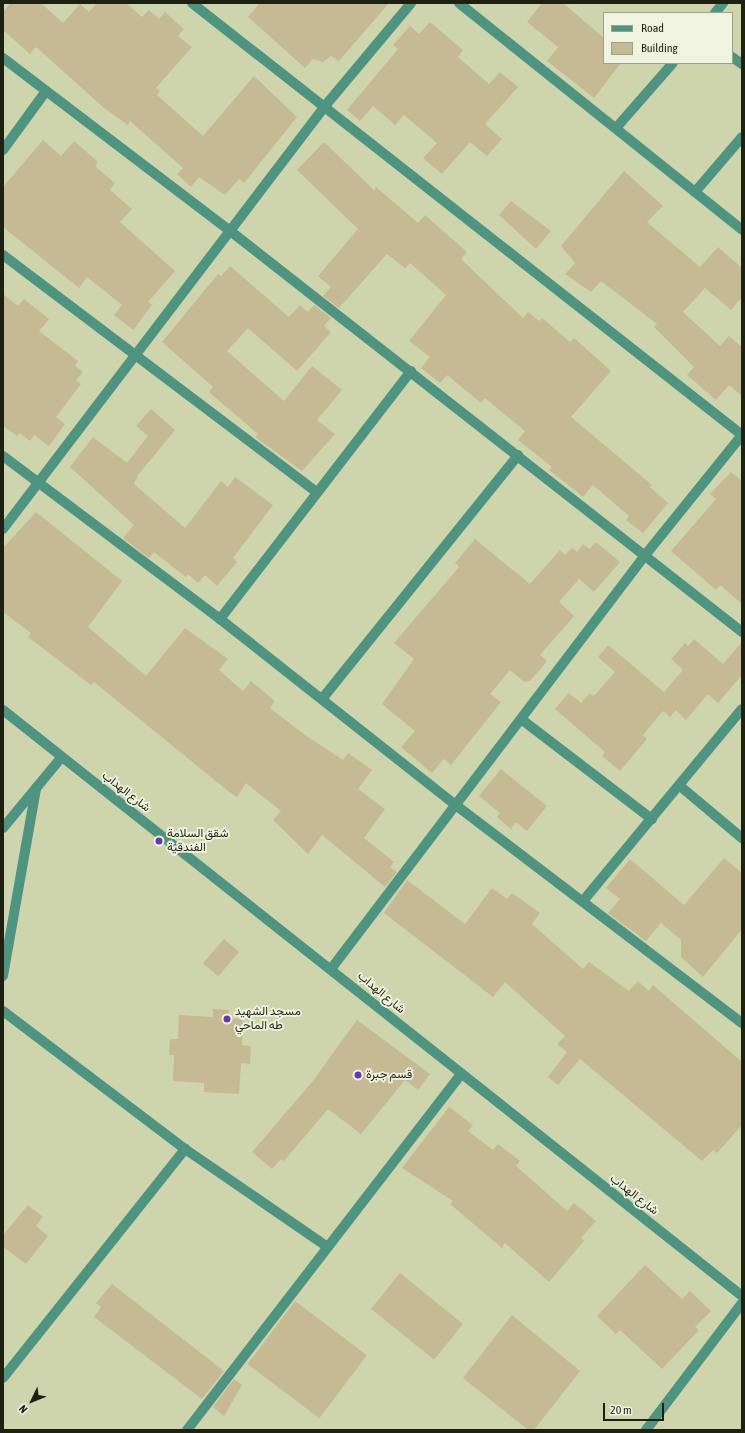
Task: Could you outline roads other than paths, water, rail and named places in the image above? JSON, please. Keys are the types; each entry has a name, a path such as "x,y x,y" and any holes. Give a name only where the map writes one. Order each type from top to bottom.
{"street":[{"path":"192,3 742,435 646,554 331,969"},
{"path":"3,529 229,230 325,106 412,3"},
{"path":"459,3 742,230"},
{"path":"716,12 723,3"},
{"path":"3,58 411,371 646,554 742,632"},
{"path":"733,58 742,64"},
{"path":"616,128 673,64"},
{"path":"3,150 46,91"},
{"path":"695,192 742,137"},
{"path":"3,255 134,357 316,492"},
{"path":"220,619 316,492 411,371"},
{"path":"322,699 518,455"},
{"path":"3,456 38,484 220,619 456,806 742,1023"},
{"path":"583,901 680,786 742,709"},
{"name":"شارع الهداب","path":"3,710 61,758 331,969 460,1076 742,1296"},
{"path":"521,719 652,819"},
{"path":"3,828 61,758"},
{"path":"680,786 742,838"},
{"path":"3,976 36,788"},
{"path":"3,1011 257,1202 326,1246"},
{"path":"187,1430 326,1246 460,1076"},
{"path":"3,1378 185,1149"},
{"path":"646,1430 742,1303"}],"place":[{"name":"شقق السلامة الفندقية","path":"159,841"},
{"name":"مسجد الشهيد طه الماحي","path":"227,1019"},
{"name":"قسم جبرة","path":"358,1075"}]}
